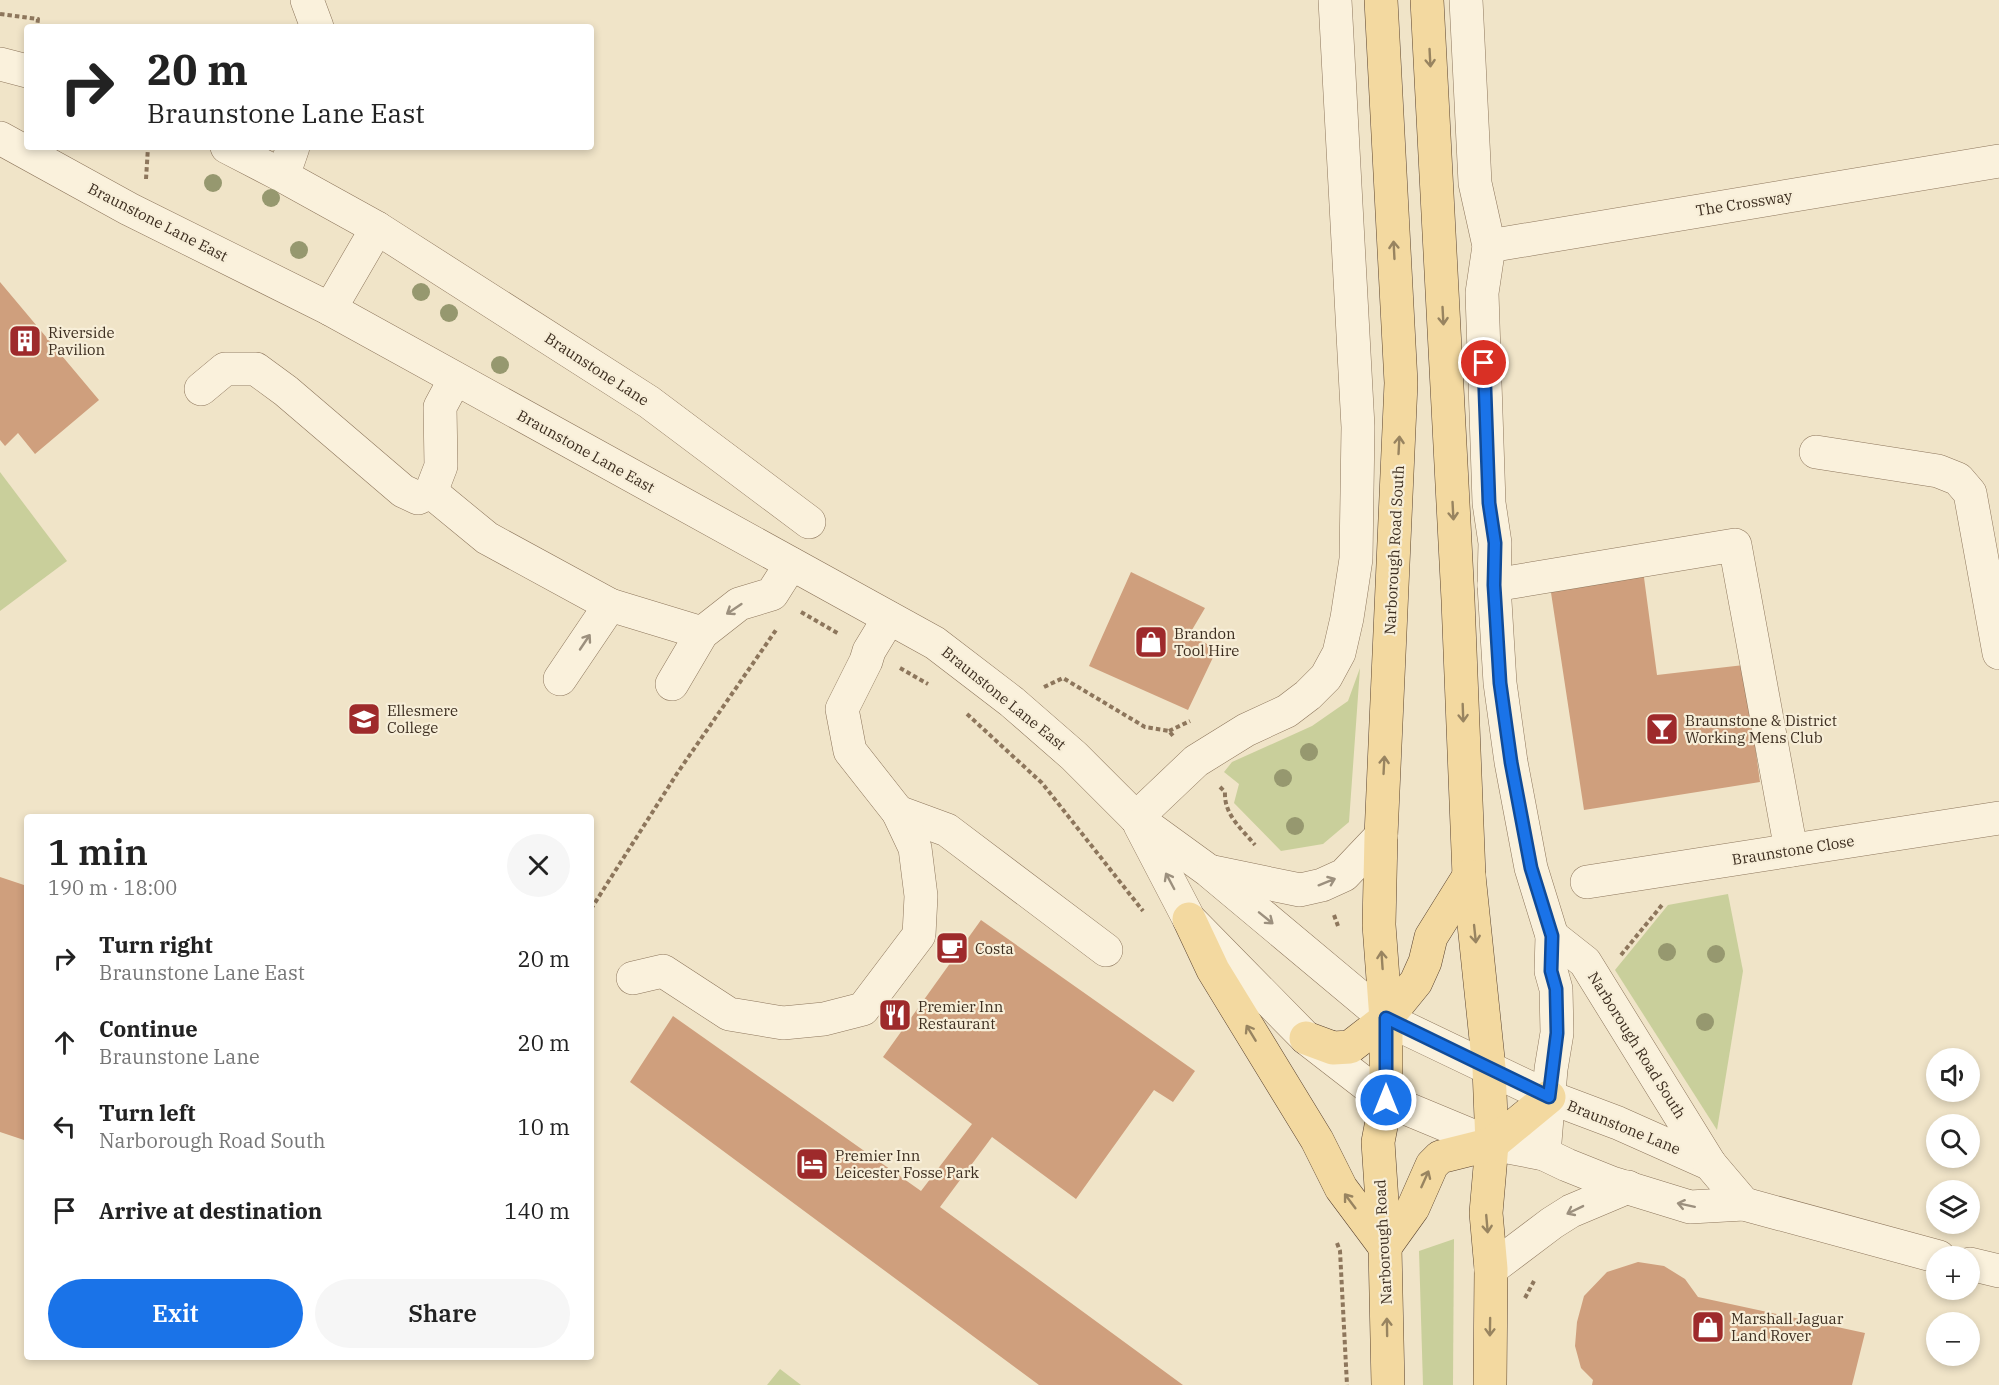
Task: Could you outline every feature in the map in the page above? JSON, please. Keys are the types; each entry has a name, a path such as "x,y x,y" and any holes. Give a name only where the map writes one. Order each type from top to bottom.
{"main road":[{"name":"Narborough Road South","path":"1382,0 1401,383 1379,925 1386,1018 1386,1100"},
{"path":"1427,0 1461,654 1469,876 1489,1068 1492,1144 1486,1213 1491,1269 1490,1385"},
{"path":"1306,1038 1333,1048 1350,1047 1386,1018 1416,982 1425,962 1431,937 1469,876"},
{"path":"1190,919 1213,970 1317,1140 1341,1188 1385,1247 1413,1208 1432,1166 1440,1157 1492,1144 1549,1097"},
{"name":"Narborough Road","path":"1386,1100 1378,1142 1385,1247 1388,1385"}],"street":[{"path":"307,0 316,24"},
{"path":"1136,818 1196,761 1246,730 1287,711 1308,695 1326,677 1339,653 1356,559 1358,427 1335,0"},
{"path":"1466,0 1475,183 1489,246 1482,294 1489,503 1495,543 1494,585 1500,683 1511,762 1531,868 1552,936 1551,971 1556,989 1557,1033 1544,1154"},
{"path":"0,64 24,70"},
{"name":"Braunstone Lane East","path":"0,138 129,209 330,309 935,643 1012,702 1074,756 1136,818 1209,871 1386,1018 1489,1068"},
{"name":"Braunstone Lane","path":"240,150 288,161 377,228 649,402 808,522"},
{"name":"The Crossway","path":"1489,246 1999,161"},
{"path":"330,309 377,228"},
{"path":"201,389 225,369 256,369 286,391 403,491 418,498 431,492 441,466 440,407 455,379"},
{"path":"1816,452 1938,471 1958,479 1970,493 1999,653"},
{"path":"431,492 487,538 610,604 702,633"},
{"path":"1461,654 1495,543"},
{"path":"1494,585 1735,545 1791,850"},
{"path":"672,684 702,633 739,604 772,594 791,564"},
{"path":"560,679 610,604"},
{"path":"633,978 663,971 729,1014 783,1023 824,1019 863,1009 919,935 921,896 915,848 898,812 850,751 842,709 867,661 869,651 889,618"},
{"path":"898,812 947,830 1106,950"},
{"name":"Braunstone Lane East","path":"1136,818 1190,919 1306,1038 1386,1100 1492,1144"},
{"name":"Braunstone Close","path":"1587,882 1999,818"},
{"path":"1209,871 1300,890 1322,885 1344,875 1381,836"},
{"name":"Narborough Road South","path":"1552,936 1585,962 1710,1164"},
{"name":"Braunstone Lane","path":"1489,1068 1549,1097 1618,1123 1710,1164 1744,1204"},
{"path":"1492,1144 1544,1154 1567,1166 1690,1207 1744,1204 1926,1253"},
{"path":"1491,1269 1562,1217 1628,1187"},
{"path":"1980,1266 1999,1271"}],"path":[{"path":"0,14 38,19 37,24"},
{"path":"594,904 678,772 778,626"},
{"path":"1012,702 1063,678 1145,727 1169,731 1225,792 1224,804 1231,817 1259,849"},
{"path":"1614,963 1695,865"},
{"path":"1322,885 1338,926"},
{"path":"1336,1241 1340,1251 1347,1385"},
{"path":"1521,1303 1528,1295 1535,1277"}],"green space":[{"path":"0,472 67,561 0,611"},
{"path":"1360,668 1349,822 1323,844 1281,851 1234,803 1239,784 1224,772 1232,762 1312,726 1348,701"},
{"path":"1728,894 1743,971 1717,1130 1615,970 1668,905"},
{"path":"1454,1239 1453,1385 1423,1385 1419,1251"},
{"path":"780,1369 801,1385 767,1385"}],"building":[{"name":"Riverside Pavilion","path":"0,282 99,400 35,454 18,433 5,446 0,440"},
{"name":"Braunstone & District Working Mens Club","path":"1643,570 1657,675 1744,665 1760,782 1584,810 1550,586"},
{"name":"Brandon Tool Hire","path":"1131,572 1205,608 1189,635 1217,649 1188,710 1089,666"},
{"path":"0,877 24,885 24,1140 0,1132"},
{"name":"Premier Inn Leicester Fosse Park","path":"981,920 1195,1071 1173,1102 1154,1090 1076,1199 992,1137 940,1207 1183,1385 1039,1385 630,1082 673,1016 921,1191 972,1124 883,1057"},
{"name":"Marshall Jaguar Land Rover","path":"1638,1262 1664,1266 1685,1279 1698,1297 1865,1333 1852,1385 1592,1385 1593,1380 1581,1368 1575,1346 1577,1322 1584,1296 1607,1272"}],"place":[{"name":"Riverside Pavilion","path":"25,341"},
{"name":"Brandon Tool Hire","path":"1151,642"},
{"name":"Ellesmere College","path":"364,719"},
{"name":"Braunstone & District Working Mens Club","path":"1662,729"},
{"name":"Costa","path":"952,948"},
{"name":"Premier Inn Restaurant","path":"895,1015"},
{"name":"Premier Inn Leicester Fosse Park","path":"812,1164"},
{"name":"Marshall Jaguar Land Rover","path":"1708,1327"}],"route":[{"path":"1386,1100 1386,1018 1549,1097 1557,1033 1556,989 1551,971 1552,936 1531,868 1511,762 1500,683 1494,585 1495,543 1489,503 1484,363"}]}
